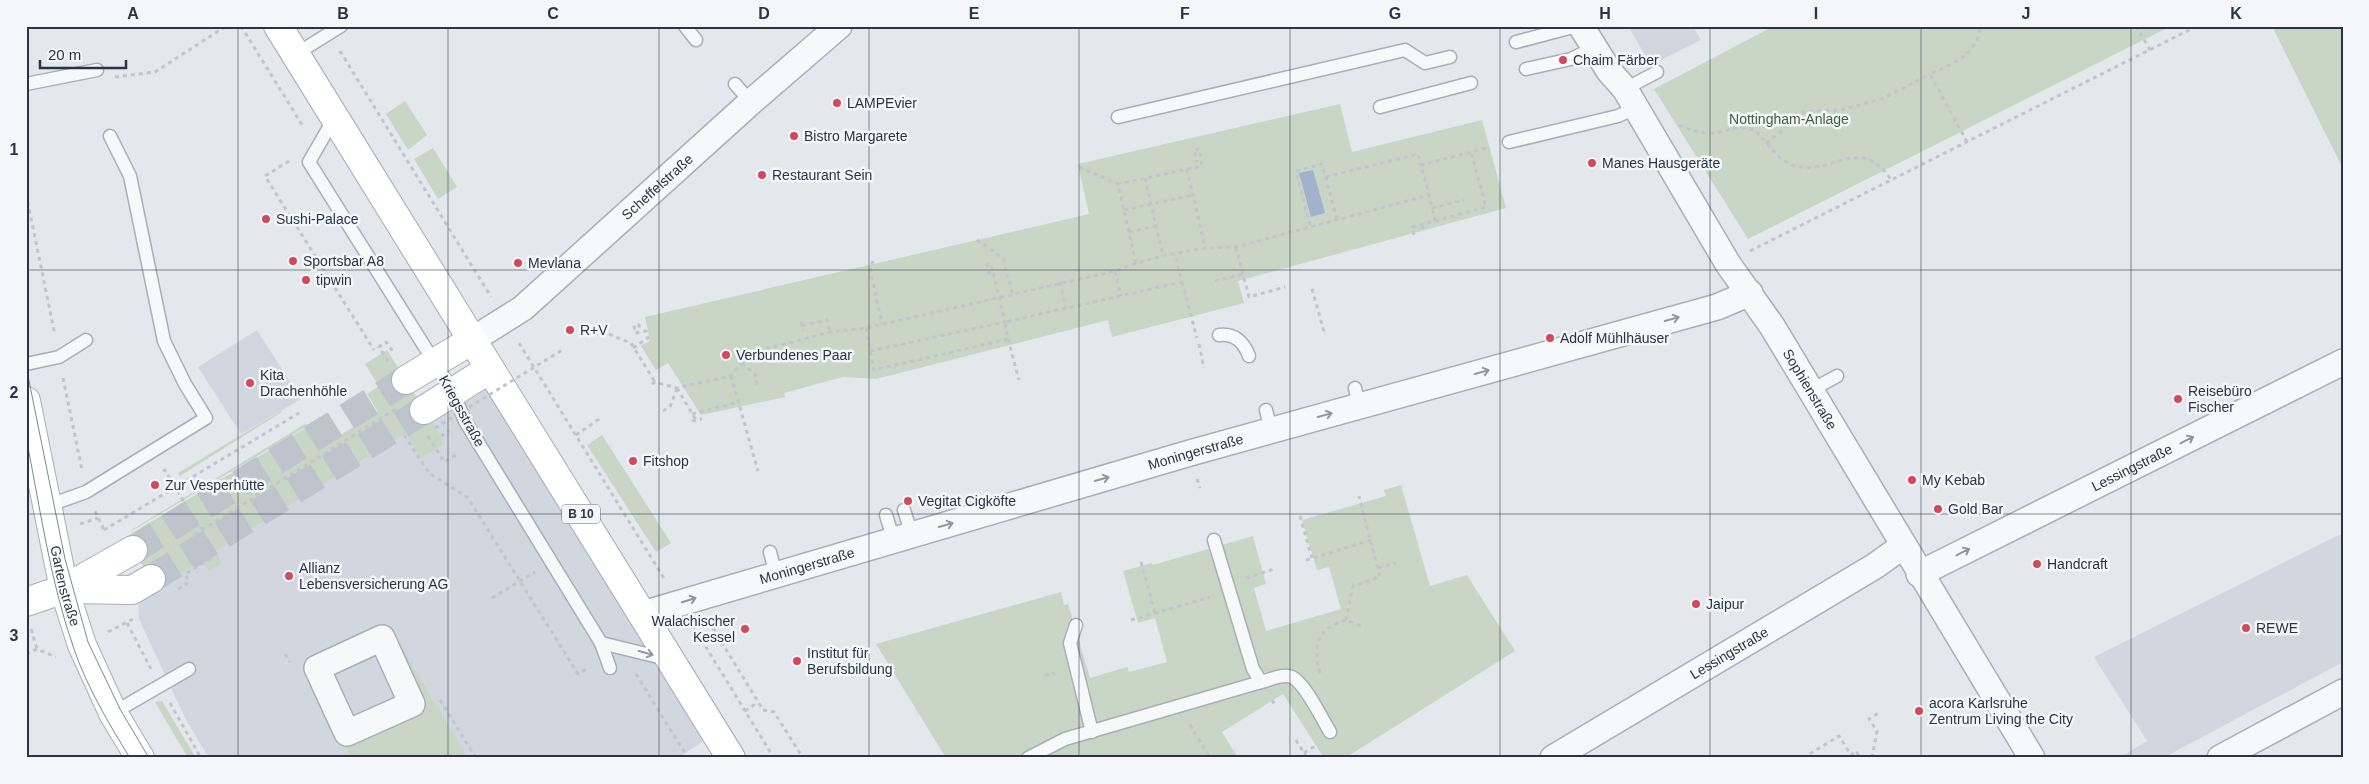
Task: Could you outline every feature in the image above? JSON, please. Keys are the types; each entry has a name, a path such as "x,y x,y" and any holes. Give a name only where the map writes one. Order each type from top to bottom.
{"main road":[{"name":"B 10","path":"278,26 731,758"},
{"path":"406,380 472,340"},
{"path":"419,415 490,368"},
{"name":"Gartenstraße","path":"26,401 32,468 47,506 64,589 82,645 113,713 140,758"},
{"path":"26,602 64,589 133,550"},
{"path":"64,589 132,590 151,579"}],"street":[{"name":"Sophienstraße","path":"1581,26 1609,71 1635,107 1728,264 1772,326 1919,574 2032,758"},
{"name":"Scheffelstraße","path":"472,340 523,308 751,102 838,27"},
{"name":"Moningerstraße","path":"643,614 680,603 773,563 903,538 1268,420 1717,307 1750,293"},
{"name":"Lessingstraße","path":"1919,574 2343,362"},
{"name":"Lessingstraße","path":"1553,758 1875,566 1904,546"},
{"path":"2220,758 2343,692"}],"lane":[{"path":"296,54 341,26"},
{"path":"685,26 696,40"},
{"path":"1516,42 1576,26"},
{"path":"1526,69 1571,59 1594,48"},
{"path":"1118,118 1405,50 1425,63 1450,57"},
{"path":"26,84 97,70"},
{"path":"1509,142 1618,116 1635,107 1657,72"},
{"path":"1380,107 1471,83"},
{"path":"735,84 751,102"},
{"name":"Kriegsstraße","path":"335,117 310,162 453,392 465,421 601,643 607,662"},
{"path":"47,506 86,492 206,418 185,384 164,341 130,176 110,136"},
{"path":"1219,335 1229,335 1241,342 1249,356"},
{"path":"26,364 59,357 86,340"},
{"path":"1810,392 1837,376"},
{"path":"903,538 904,510"},
{"path":"886,515 903,538"},
{"path":"1214,540 1253,669 1261,682"},
{"path":"1076,625 1070,643 1092,732"},
{"path":"601,643 672,660"},
{"path":"113,713 188,669"},
{"path":"1028,758 1065,739 1281,676 1291,676 1299,682 1330,732"}],"path":[{"path":"97,70 104,79 155,72 226,26"},
{"path":"241,26 308,134 320,143"},
{"path":"1766,143 1798,112 1841,110 1884,98 1960,59 1975,47 1980,26"},
{"path":"2136,26 2150,50"},
{"path":"1728,264 2197,26"},
{"path":"329,33 774,758"},
{"path":"1930,74 1967,142"},
{"path":"1635,107 1693,132 1712,133 1738,126 1752,129 1766,143 1775,156 1800,167 1856,158 1869,161 1883,168 1891,180"},
{"path":"308,134 304,152 265,176 374,350"},
{"path":"1421,165 1509,142"},
{"path":"1079,168 1118,184 1202,166 1199,149 1194,150 1197,162"},
{"path":"1414,234 1412,227 1486,208 1471,152"},
{"path":"1326,177 1418,154 1436,221"},
{"path":"1310,226 1296,171 1322,164 1337,219"},
{"path":"1187,169 1205,247"},
{"path":"1145,178 1163,256"},
{"path":"1118,184 1136,263"},
{"path":"1124,210 1193,195"},
{"path":"609,334 631,343 654,383 677,388 731,376 750,353 830,332 866,328 1205,247 1236,247 1429,195"},
{"path":"1432,208 1464,200"},
{"path":"1422,224 1424,232"},
{"path":"1129,232 1156,226"},
{"path":"976,240 1004,258 1012,294"},
{"path":"1236,247 1250,297 1285,287"},
{"path":"1175,254 1204,368"},
{"path":"874,261 870,268 882,324"},
{"path":"990,276 987,265 991,264 1019,380"},
{"path":"1115,270 1121,296"},
{"path":"1214,281 1244,274"},
{"path":"1060,282 1066,308"},
{"path":"870,351 1182,282"},
{"path":"1312,289 1325,335"},
{"path":"802,326 827,320 830,332"},
{"path":"633,348 648,338 646,331 635,332 634,326 639,324 640,330"},
{"path":"866,328 874,370 1008,338"},
{"path":"383,353 379,346 386,342 394,354"},
{"path":"190,582 185,574 210,559 195,534 419,415 564,348"},
{"path":"742,363 755,374 758,389"},
{"path":"731,376 758,471"},
{"path":"663,411 670,407 677,388"},
{"path":"677,388 694,420 702,419"},
{"path":"692,414 739,402"},
{"path":"104,530 299,413"},
{"path":"576,435 602,417"},
{"path":"404,435 429,473 468,498 578,674 607,662"},
{"path":"436,449 444,462 459,453"},
{"path":"158,475 165,470 202,530"},
{"path":"1346,620 1353,586 1380,577 1359,496"},
{"path":"1300,516 1312,558"},
{"path":"1306,560 1371,540"},
{"path":"1141,562 1156,613"},
{"path":"1378,568 1396,563"},
{"path":"1131,620 1156,613 1274,570"},
{"path":"492,598 513,586"},
{"path":"1304,690 1318,681 1321,676 1316,650 1317,643 1324,631 1346,620 1361,626"},
{"path":"695,628 710,623 763,710 774,712 803,758"},
{"path":"620,647 688,758"},
{"path":"26,654 37,650"},
{"path":"745,711 758,702"},
{"path":"1179,707 1210,758"},
{"path":"1872,758 1877,731 1869,719 1880,712"},
{"path":"1803,758 1839,736 1851,755 1856,751 1860,758"},
{"path":"1296,740 1307,758"}],"shaded area":[{"path":"1628,26 1693,26 1701,40 1651,65"},
{"name":"Kita Drachenhöhle","path":"257,330 301,399 241,434 198,367"},
{"path":"478,358 713,735 678,758 209,758 186,720 139,619 137,571"},
{"name":"REWE","path":"2343,533 2343,662 2163,758 2119,758 2147,741 2094,657"}],"green space":[{"name":"Nottingham-Anlage","path":"1774,26 2171,26 1748,239 1654,89"},
{"path":"2272,26 2343,26 2343,169"},
{"path":"405,101 427,135 408,150 386,114"},
{"path":"1340,104 1352,152 1482,120 1506,208 1238,281 1244,303 1112,337 1108,320 876,379 843,377 784,393 785,397 701,415 668,363 656,370 641,346 650,341 645,317 1089,214 1078,164"},
{"path":"433,148 457,187 438,199 414,159"},
{"path":"387,350 445,443 421,458 406,433 215,551 222,563 209,571 202,560 156,588 126,537 314,423 327,443 378,412 367,394 379,386 365,364"},
{"path":"281,411 180,476 178,473"},
{"path":"305,424 309,425 130,532 133,529"},
{"path":"602,435 671,543 656,552 587,445"},
{"path":"1401,485 1430,586 1467,575 1515,651 1345,758 1324,758 1283,694 1222,732 1238,758 946,758 876,644 1061,592 1064,605 1068,604 1090,678 1127,667 1129,672 1167,662 1155,618 1138,623 1123,571 1152,563 1153,565 1253,536 1266,584 1254,588 1266,631 1341,609 1329,567 1317,570 1302,520 1386,496 1384,490"},
{"path":"394,635 468,758 352,758 309,687 322,679 347,733 412,704"},
{"path":"162,701 196,758 188,758 155,702"}],"water":[{"path":"1313,170 1325,213 1311,217 1299,173"}],"tunnel":[{"path":"133,550 406,380"},
{"path":"151,579 424,410"}],"tram line":[{"path":"26,366 65,559 88,642 120,709 149,758"},
{"path":"26,437 46,544 58,597 74,649 106,719 130,758"}],"place":[{"name":"Chaim Färber","path":"1563,60"},
{"name":"LAMPEvier","path":"837,103"},
{"name":"Bistro Margarete","path":"794,136"},
{"name":"Manes Hausgeräte","path":"1592,163"},
{"name":"Restaurant Sein","path":"762,175"},
{"name":"Sushi-Palace","path":"266,219"},
{"name":"Sportsbar A8","path":"293,261"},
{"name":"Mevlana","path":"518,263"},
{"name":"tipwin","path":"306,280"},
{"name":"R+V","path":"570,330"},
{"name":"Adolf Mühlhäuser","path":"1550,338"},
{"name":"Verbundenes Paar","path":"726,355"},
{"name":"Kita Drachenhöhle","path":"250,383"},
{"name":"Reisebüro Fischer","path":"2178,399"},
{"name":"Fitshop","path":"633,461"},
{"name":"My Kebab","path":"1912,480"},
{"name":"Zur Vesperhütte","path":"155,485"},
{"name":"Vegitat Cigköfte","path":"908,501"},
{"name":"Gold Bar","path":"1938,509"},
{"name":"Handcraft","path":"2037,564"},
{"name":"Allianz Lebensversicherung AG","path":"289,576"},
{"name":"Jaipur","path":"1696,604"},
{"name":"REWE","path":"2246,628"},
{"name":"Walachischer Kessel","path":"745,629"},
{"name":"Institut für Berufsbildung","path":"797,661"},
{"name":"acora Karlsruhe Zentrum Living the City","path":"1919,711"}]}
